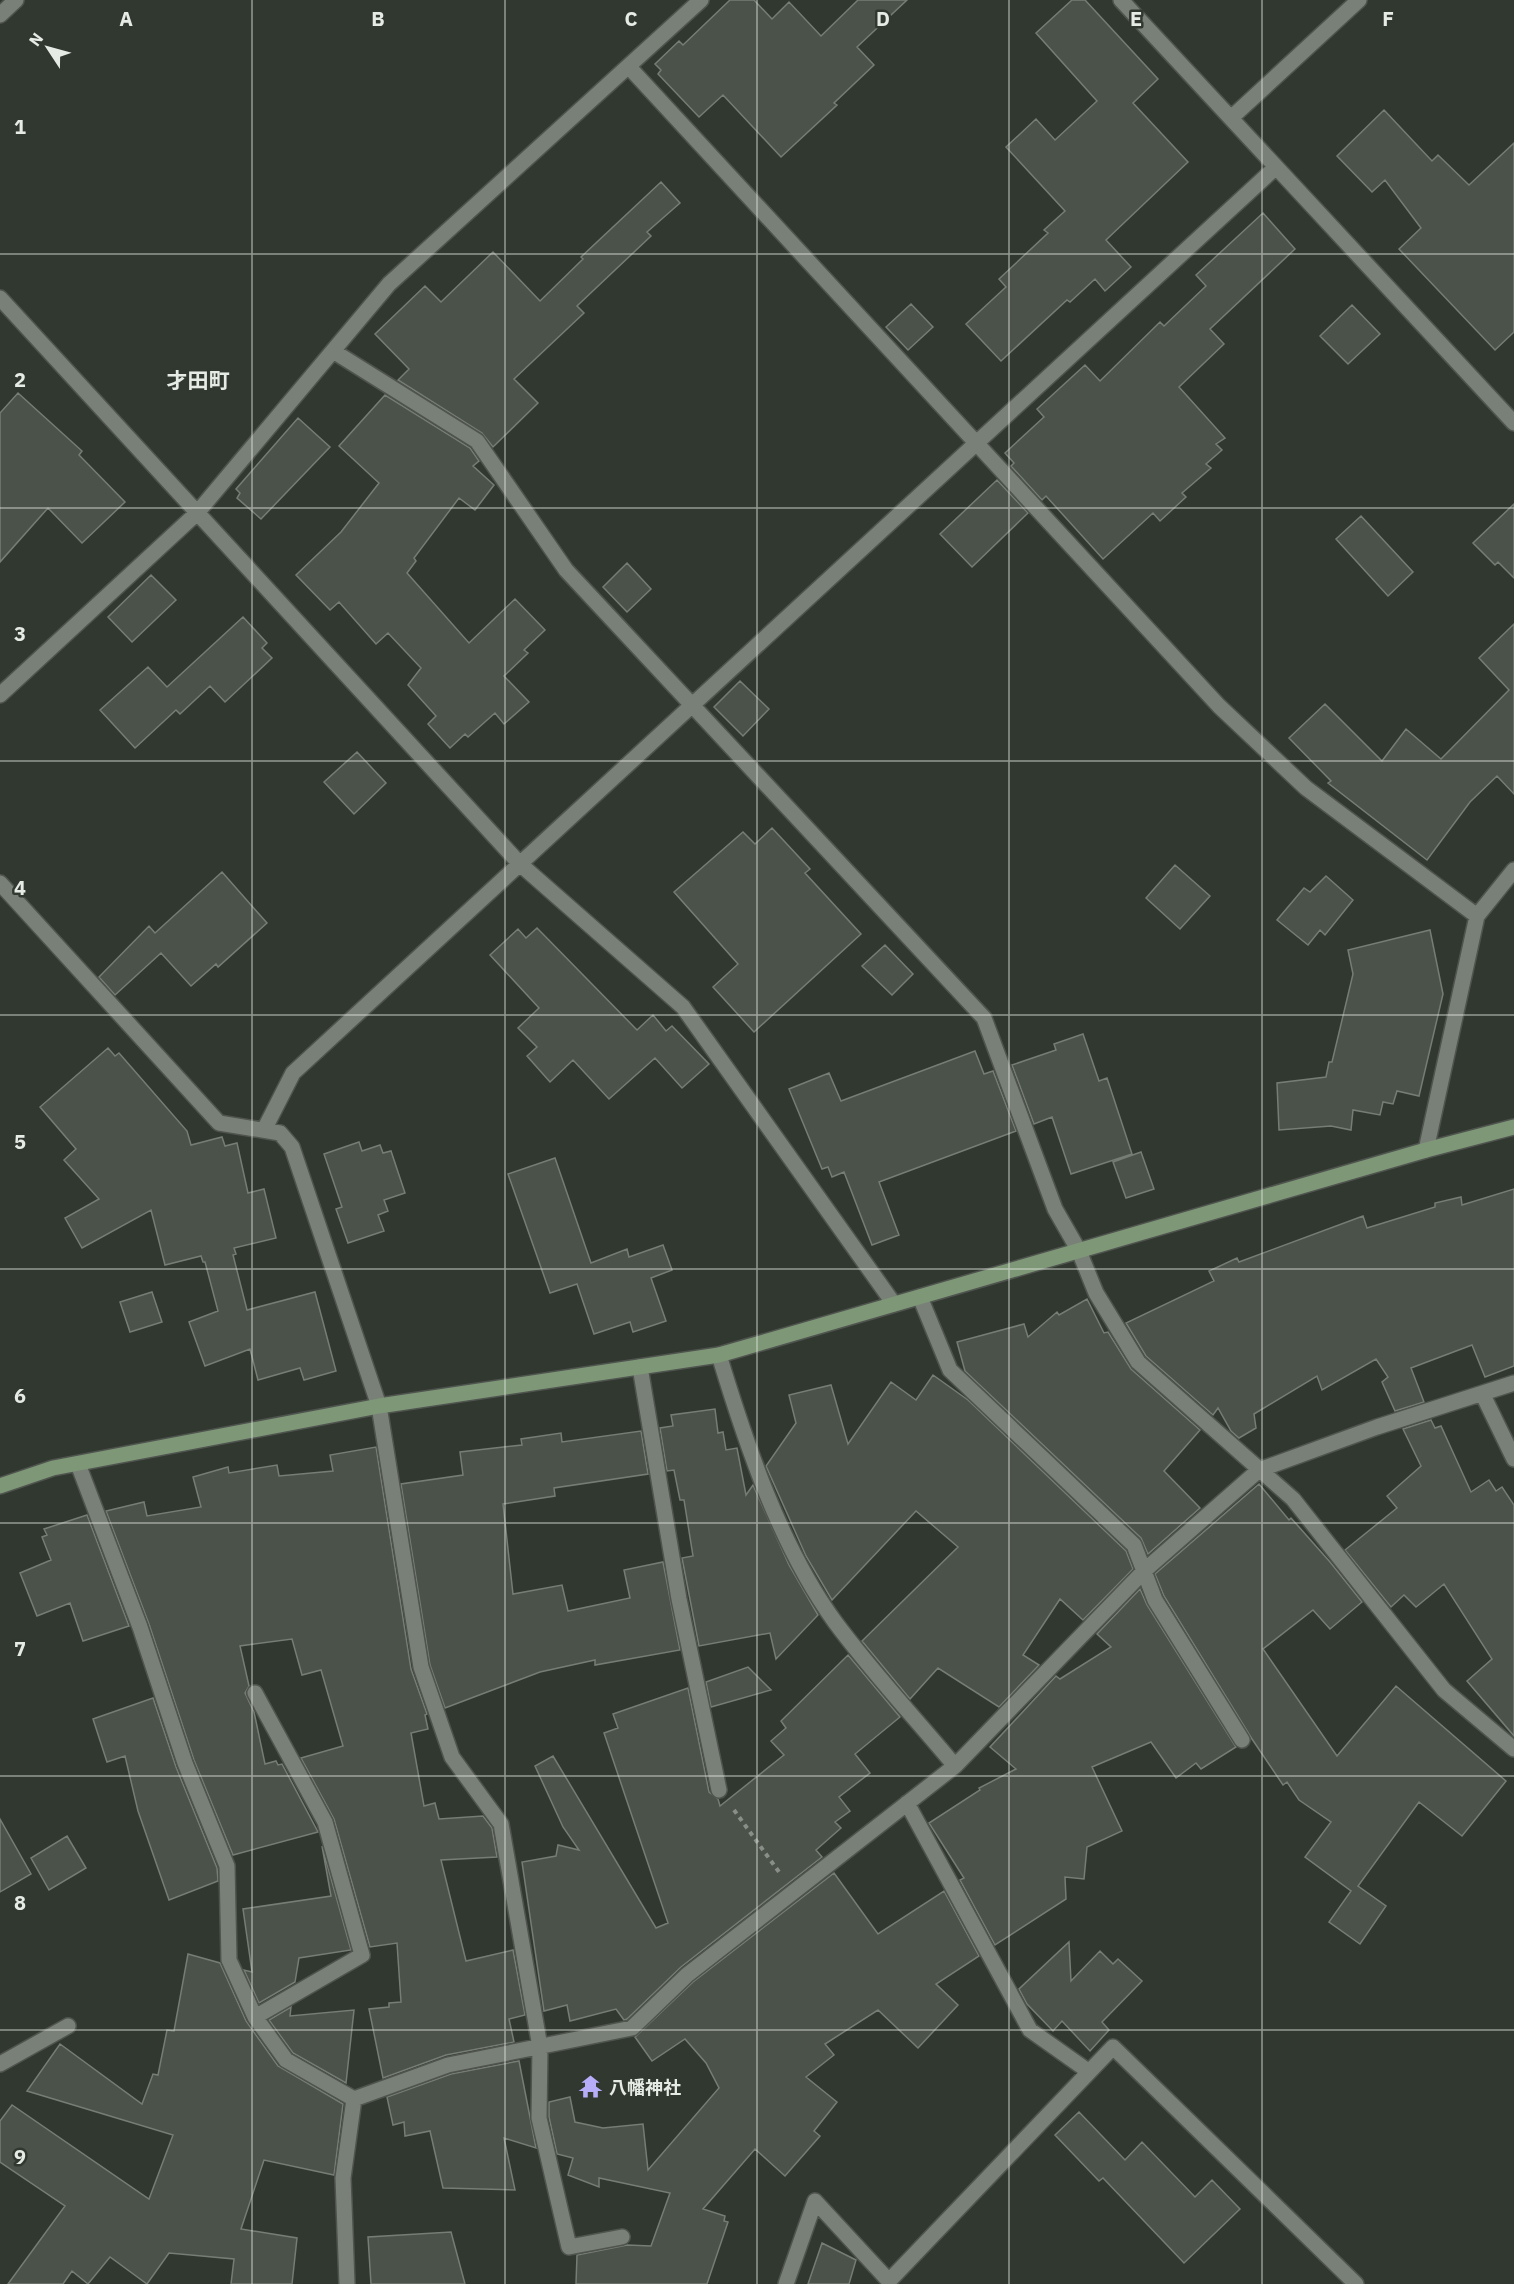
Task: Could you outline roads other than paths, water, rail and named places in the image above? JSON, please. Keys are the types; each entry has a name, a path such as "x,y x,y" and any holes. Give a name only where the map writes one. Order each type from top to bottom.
{"street":[{"path":"0,15 16,0"},
{"path":"0,695 197,513 389,284 700,0"},
{"path":"1121,0 1514,423"},
{"path":"1231,118 1359,0"},
{"path":"629,67 1219,706 1306,788 1477,916"},
{"path":"264,1130 293,1073 1276,167"},
{"path":"0,298 520,864 683,1007 894,1304"},
{"path":"333,351 477,441 566,570 984,1018 1054,1209 1079,1251 1096,1293 1138,1362 1293,1499 1444,1690 1514,1749"},
{"path":"1426,1150 1477,916 1514,870"},
{"path":"0,883 219,1123 280,1133 292,1147 379,1406 421,1667 452,1757 501,1824 540,2047 539,2118 569,2247 622,2237"},
{"path":"0,1486 53,1468 379,1406 719,1355 1426,1150 1514,1127"},
{"path":"920,1297 950,1371 1134,1545 1155,1600 1242,1740"},
{"path":"719,1355 749,1453 800,1564 835,1621 955,1766"},
{"path":"640,1367 680,1599 720,1790"},
{"path":"78,1464 140,1627 185,1763 228,1866 229,1960 255,2017 286,2060 354,2098 447,2065 632,2028 687,1975 955,1766 1144,1570 1259,1470 1377,1427 1483,1395 1514,1383"},
{"path":"1483,1395 1514,1459"},
{"path":"255,1693 325,1822 362,1955 255,2017"},
{"path":"907,1803 1030,2030 1088,2071"},
{"path":"0,2064 68,2026"},
{"path":"786,2284 815,2201 889,2281 1113,2047 1356,2284"},
{"path":"347,2284 343,2178 354,2098"}],"place":[{"name":"八幡神社","path":"591,2087"}],"district":[{"name":"才田町","path":"198,380"}]}
